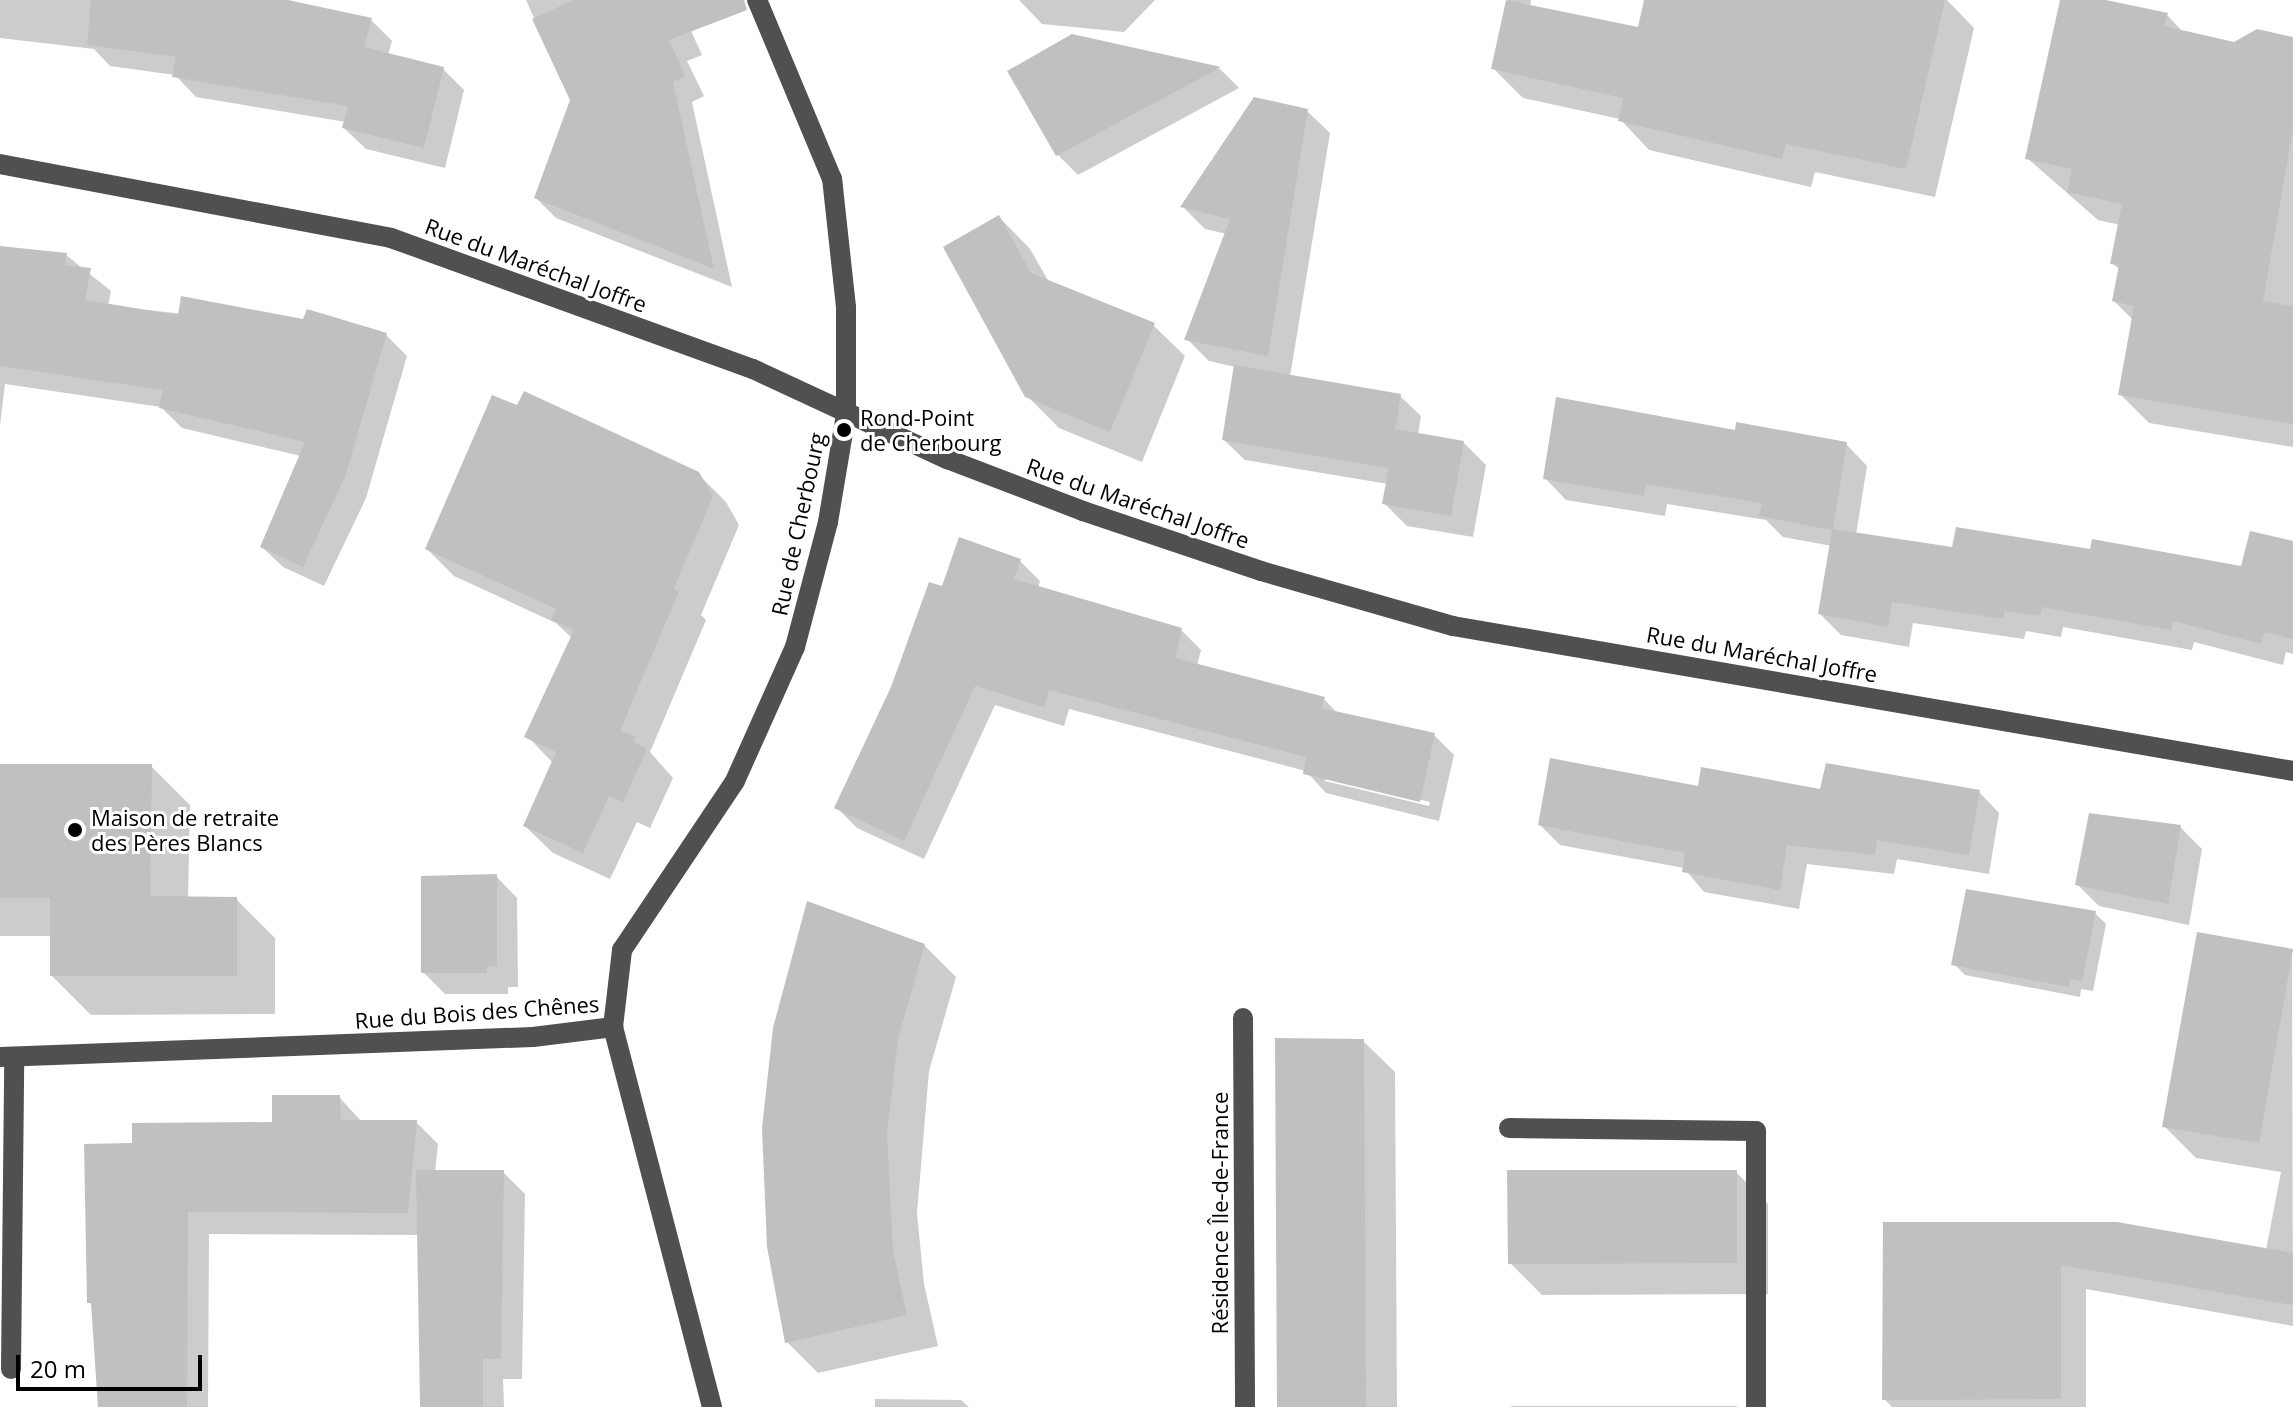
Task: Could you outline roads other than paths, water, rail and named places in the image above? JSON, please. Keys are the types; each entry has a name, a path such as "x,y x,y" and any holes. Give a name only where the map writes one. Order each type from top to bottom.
{"street":[{"name":"Rue de Cherbourg","path":"613,1027 622,950 735,781 795,647 828,522 846,415 846,307 832,179 757,0"},
{"name":"Rue du Maréchal Joffre","path":"0,164 391,238 753,369 846,415 1083,511 1261,571 1453,626 2293,771"},
{"name":"Résidence Île-de-France","path":"1243,1018 1245,1407"},
{"name":"Rue du Bois des Chênes","path":"7,1057 533,1037 613,1027 712,1407"},
{"path":"7,1057 11,1369"},
{"path":"1509,1128 1756,1131 1756,1407"}],"place":[{"name":"Rond-Point de Cherbourg","path":"844,430"},
{"name":"Maison de retraite des Pères Blancs","path":"75,830"}]}
